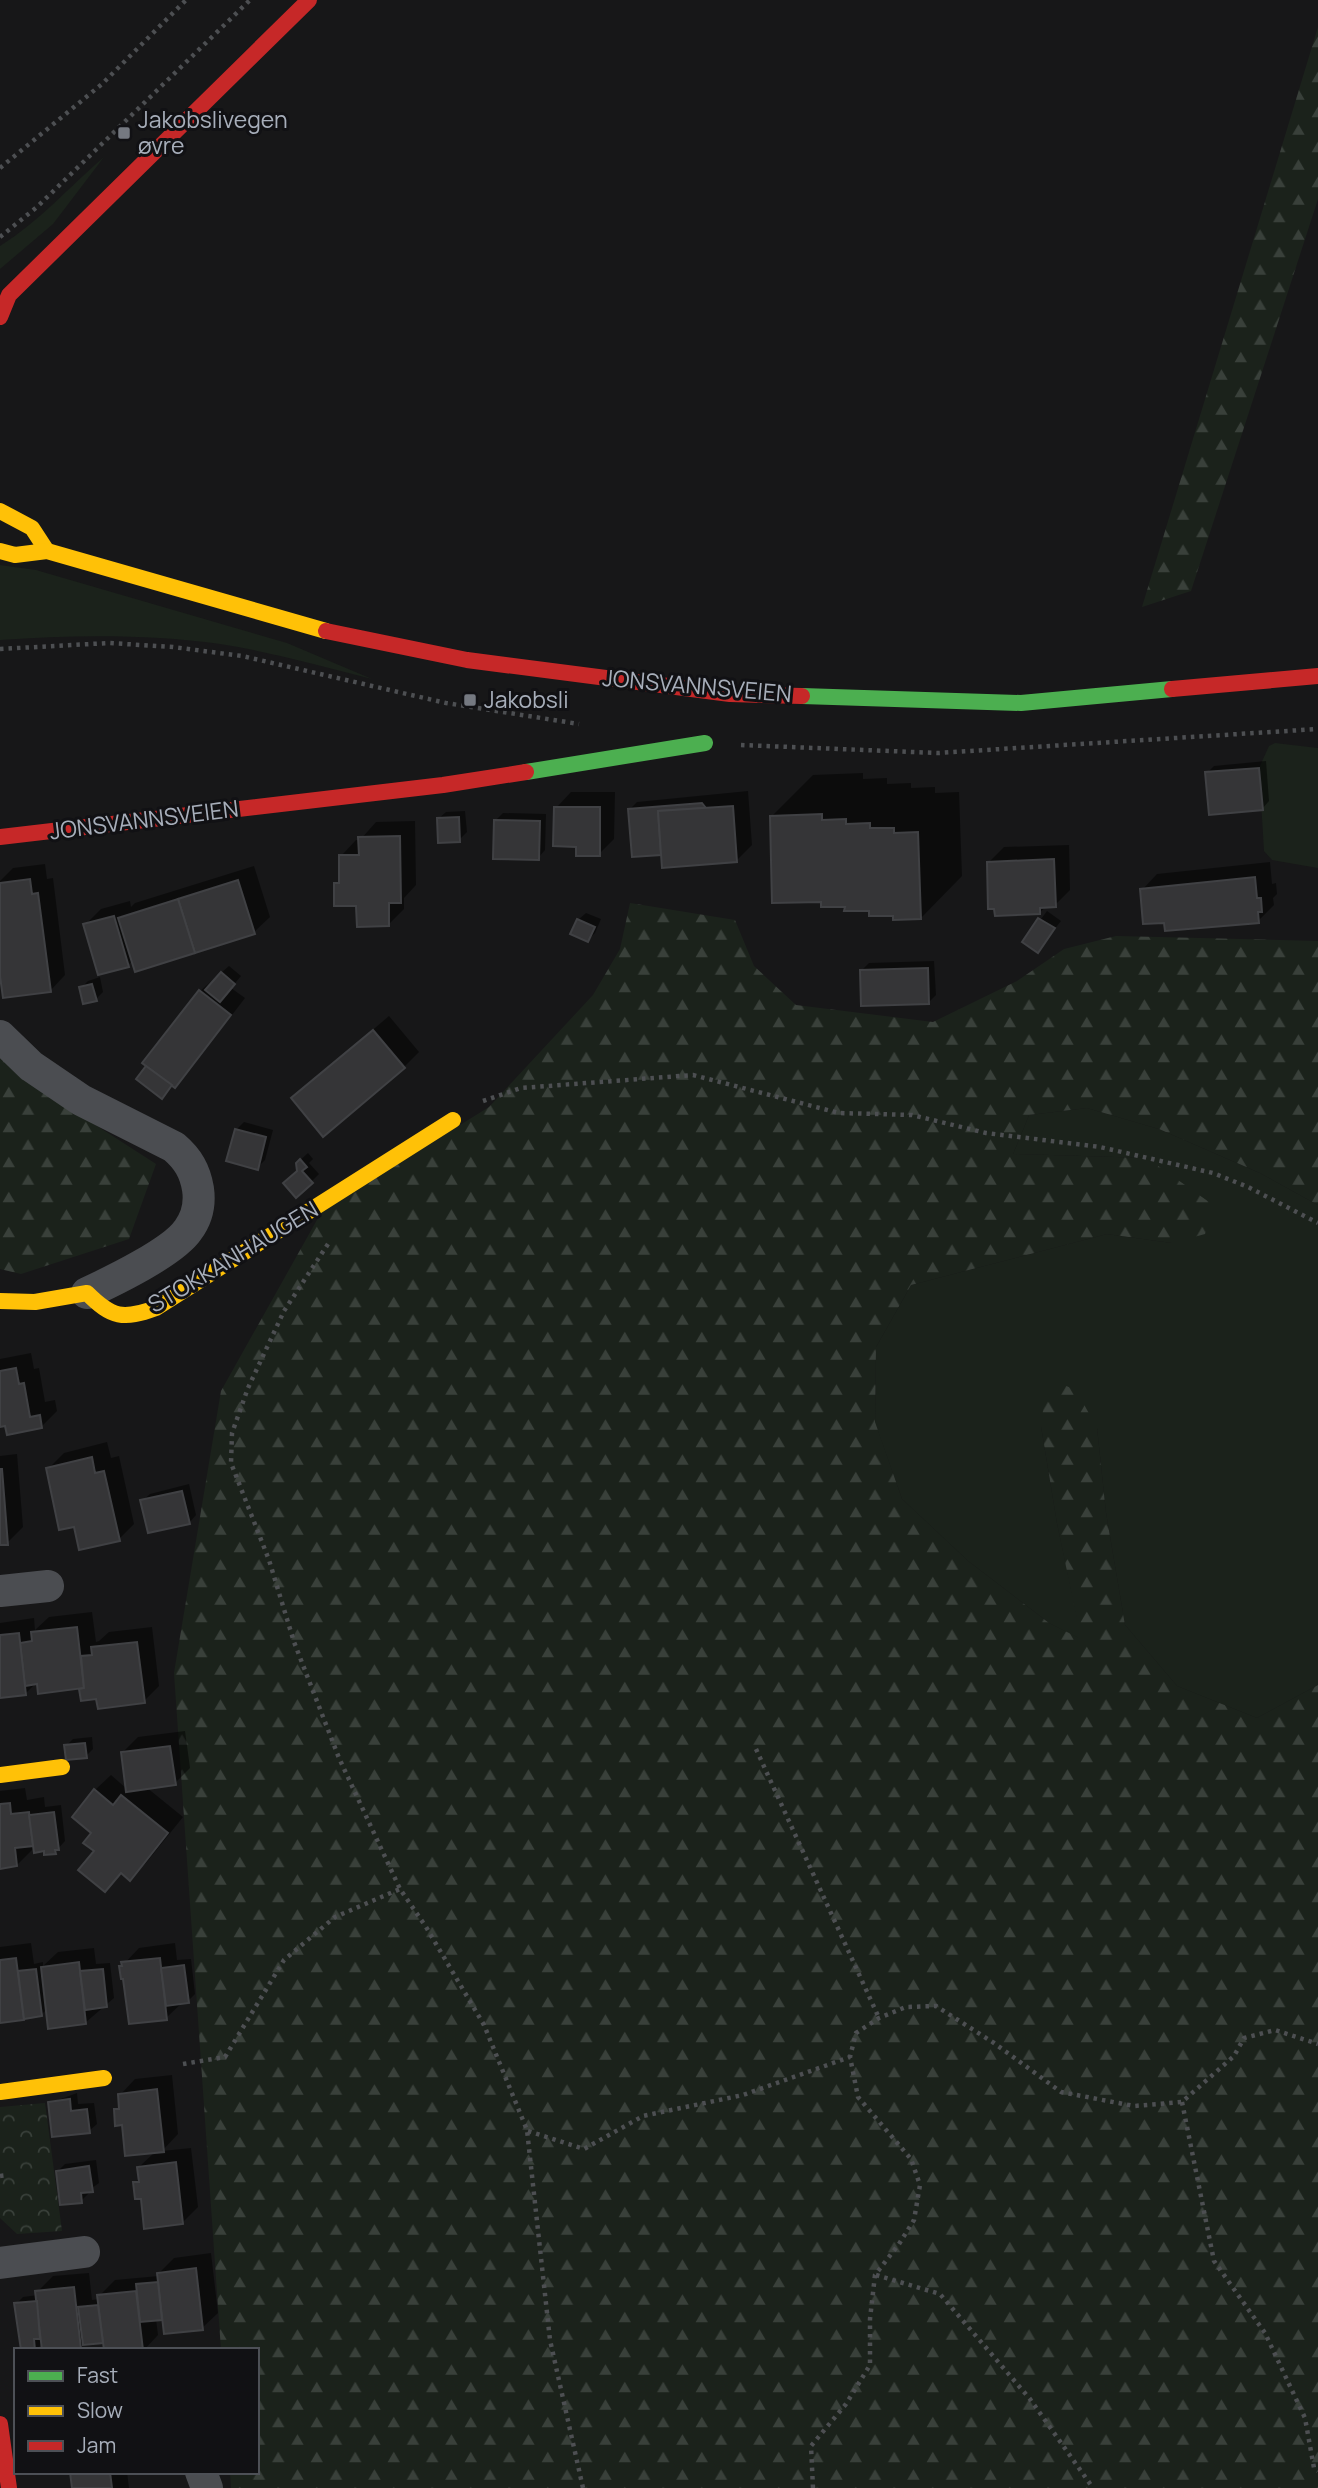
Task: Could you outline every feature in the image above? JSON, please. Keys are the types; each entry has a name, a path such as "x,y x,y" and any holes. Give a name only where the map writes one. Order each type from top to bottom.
{"street":[{"path":"0,317 4,296 309,0"},
{"path":"0,511 32,528 47,551"},
{"name":"JONSVANNSVEIEN","path":"0,551 15,555 47,551 322,631 467,660 730,694 1021,703 1318,676"},
{"name":"JONSVANNSVEIEN","path":"0,837 443,785 705,743"},
{"path":"0,1036 31,1066 80,1100 174,1147 186,1157 196,1175 198,1193 197,1214 187,1232 145,1263 87,1293 35,1303 0,1301"},
{"name":"STOKKANHAUGEN","path":"87,1293 104,1311 119,1317 156,1308 453,1120"},
{"path":"0,1591 48,1586"},
{"path":"0,1775 62,1767"},
{"path":"0,2092 103,2078"},
{"path":"0,2263 84,2252"},
{"path":"0,2422 9,2488"}],"path":[{"path":"0,168 102,83 186,0"},
{"path":"0,237 37,207 250,0"},
{"path":"0,649 109,643 242,656 446,703 582,724"},
{"path":"705,743 938,753 1318,729"},
{"path":"453,1120 489,1098 521,1088 693,1075 839,1113 912,1115 986,1133 1100,1147 1200,1170 1248,1187 1318,1223"},
{"path":"334,1235 284,1311 247,1388 232,1433 231,1463 269,1560 294,1642 339,1758 400,1889 426,1927 484,2025 527,2130 550,2340 583,2488"},
{"path":"756,1749 879,2018"},
{"path":"183,2064 225,2057 284,1959 335,1917 400,1889"},
{"path":"813,2488 811,2446 846,2404 870,2365 870,2319 875,2275 914,2220 920,2185 911,2159 858,2097 850,2057 856,2033 879,2018 906,2007 936,2006 1061,2092 1134,2106 1182,2102 1234,2056 1244,2038 1275,2030 1318,2044"},
{"path":"527,2130 584,2149 643,2116 743,2095 850,2057"},
{"path":"1182,2102 1214,2261 1265,2333 1305,2418 1314,2468 1318,2470"},
{"path":"0,2176 8,2175"},
{"path":"875,2275 940,2294 1030,2399 1093,2488"}],"green space":[{"path":"1318,27 1318,199 1191,591 1142,607"},
{"path":"104,157 53,224 0,269 0,246 41,215"},
{"path":"0,565 36,570 287,643 372,679 258,651 165,638 110,636 0,640"},
{"path":"1275,743 1318,748 1318,868 1272,860 1264,851 1259,768 1269,746"},
{"path":"630,903 735,920 754,966 796,1005 933,1022 1017,981 1064,949 1116,936 1318,941 1318,1205 1260,1173 1159,1129 1087,1108 1029,1115 1013,1154 1147,1158 1216,1207 1205,1234 1172,1243 1107,1234 911,1285 876,1347 875,1422 902,1499 968,1561 1049,1623 1081,1639 1057,1523 1041,1426 1047,1378 1076,1390 1097,1428 1106,1513 1125,1625 1177,1686 1257,1718 1318,1685 1318,2488 231,2488 230,2474 259,2474 259,2348 221,2348 174,1673 221,1391 322,1211 489,1107 593,995 620,949"},
{"path":"0,1056 21,1077 156,1164 129,1239 21,1274 0,1269"},
{"path":"1087,1108 1159,1129 1260,1173 1318,1205 1318,1685 1257,1718 1177,1686 1125,1625 1106,1513 1097,1428 1041,1426 1057,1523 1082,1640 1049,1623 968,1561 902,1499 875,1423 876,1347 911,1285 1107,1234 1172,1243 1147,1158 1013,1154 1029,1115"},
{"path":"45,2103 62,2231 17,2234 0,2218 0,2107"}],"building":[{"path":"1259,768 1263,810 1209,815 1205,772"},
{"path":"702,803 706,808 658,811 661,855 632,857 628,809"},
{"path":"733,806 737,862 662,868 658,811"},
{"path":"554,807 600,807 600,856 576,856 576,847 553,846"},
{"path":"822,814 822,820 846,819 846,824 870,823 870,828 894,828 894,833 918,832 921,919 893,920 893,916 869,916 869,911 821,907 821,902 772,903 770,816"},
{"path":"459,817 460,842 438,843 437,818"},
{"path":"494,820 540,821 539,860 493,859"},
{"path":"400,836 401,903 389,903 389,926 357,927 356,906 334,906 334,883 339,883 339,855 359,855 358,837"},
{"path":"1054,859 1056,907 1040,908 1040,914 995,916 994,909 988,909 987,862"},
{"path":"1255,877 1257,898 1261,898 1262,912 1258,912 1259,923 1165,931 1164,923 1143,924 1140,889"},
{"path":"30,879 32,894 38,893 51,992 3,998 0,976 0,883"},
{"path":"238,880 255,934 195,953 178,899"},
{"path":"178,899 195,953 135,972 118,918"},
{"path":"114,916 129,967 98,975 83,924"},
{"path":"1038,918 1055,928 1038,953 1022,942"},
{"path":"577,919 595,927 588,942 570,934"},
{"path":"928,968 929,1004 861,1006 860,970"},
{"path":"221,972 235,984 220,1002 205,990"},
{"path":"92,984 97,1001 83,1004 79,987"},
{"path":"199,990 231,1015 175,1088 142,1063"},
{"path":"373,1030 405,1068 323,1137 291,1098"},
{"path":"146,1066 172,1085 162,1099 136,1079"},
{"path":"235,1129 266,1137 258,1170 226,1161"},
{"path":"300,1159 307,1167 302,1171 313,1183 296,1198 283,1183 297,1171 296,1163"},
{"path":"16,1368 19,1384 24,1383 30,1417 40,1415 42,1428 7,1435 5,1426 0,1427 0,1371"},
{"path":"92,1457 95,1473 104,1471 120,1541 79,1550 74,1527 59,1530 46,1468"},
{"path":"2,1469 8,1545 0,1545"},
{"path":"182,1491 190,1524 148,1533 140,1500"},
{"path":"77,1627 84,1688 38,1694 37,1684 25,1686 20,1643 32,1641 31,1632"},
{"path":"19,1633 26,1695 0,1698 0,1635"},
{"path":"137,1642 145,1703 98,1709 96,1699 81,1701 79,1689 84,1688 81,1656 92,1655 91,1647"},
{"path":"85,1743 87,1758 66,1760 64,1745"},
{"path":"170,1746 176,1785 126,1792 121,1752"},
{"path":"94,1789 113,1805 121,1795 168,1833 130,1881 121,1873 105,1892 78,1870 94,1851 83,1843 91,1833 72,1817"},
{"path":"10,1803 11,1814 29,1812 33,1846 15,1848 17,1866 0,1869 0,1804"},
{"path":"54,1812 59,1850 55,1850 56,1854 44,1855 44,1851 34,1853 29,1815"},
{"path":"16,1958 24,2020 0,2023 0,1960"},
{"path":"160,1958 167,2020 129,2024 119,1966 122,1966 121,1962"},
{"path":"79,1962 86,2024 48,2029 41,1967"},
{"path":"184,1965 189,2003 166,2006 161,1968"},
{"path":"36,1969 42,2016 24,2019 18,1971"},
{"path":"103,1969 107,2007 85,2010 80,1971"},
{"path":"157,2089 164,2152 125,2156 122,2125 115,2126 114,2109 119,2109 118,2094"},
{"path":"70,2099 71,2111 87,2109 90,2133 52,2137 48,2102"},
{"path":"176,2162 183,2224 144,2229 141,2199 135,2199 133,2182 139,2182 137,2167"},
{"path":"89,2166 93,2192 81,2193 82,2203 60,2205 56,2171"},
{"path":"196,2268 203,2330 164,2334 157,2273"},
{"path":"158,2282 162,2320 140,2322 136,2284"},
{"path":"74,2287 81,2348 42,2348 35,2291"},
{"path":"136,2291 143,2348 104,2348 97,2295"},
{"path":"37,2301 40,2339 34,2339 35,2348 21,2348 14,2303"},
{"path":"98,2305 103,2343 83,2345 78,2307"},
{"path":"70,2474 110,2474 112,2488 72,2488"}],"traffic: fast":[{"path":"802,696 1021,703 1172,689"},
{"path":"526,772 705,743"}],"traffic: slow":[{"path":"0,511 32,528 47,551"},
{"path":"0,551 15,555 47,551 326,631"},
{"path":"0,1301 35,1302 87,1293 104,1308 119,1314 135,1314 156,1308 453,1120"},
{"path":"0,1775 62,1767"},
{"path":"0,2092 104,2078"}],"traffic: jam":[{"path":"0,317 9,295 309,0"},
{"path":"326,631 467,660 730,694 802,696"},
{"path":"1172,689 1318,676"},
{"path":"0,837 443,785 526,772"},
{"path":"0,2424 9,2488"}],"place":[{"name":"Jakobslivegen øvre","path":"124,133"},
{"name":"Jakobsli","path":"470,700"}]}
